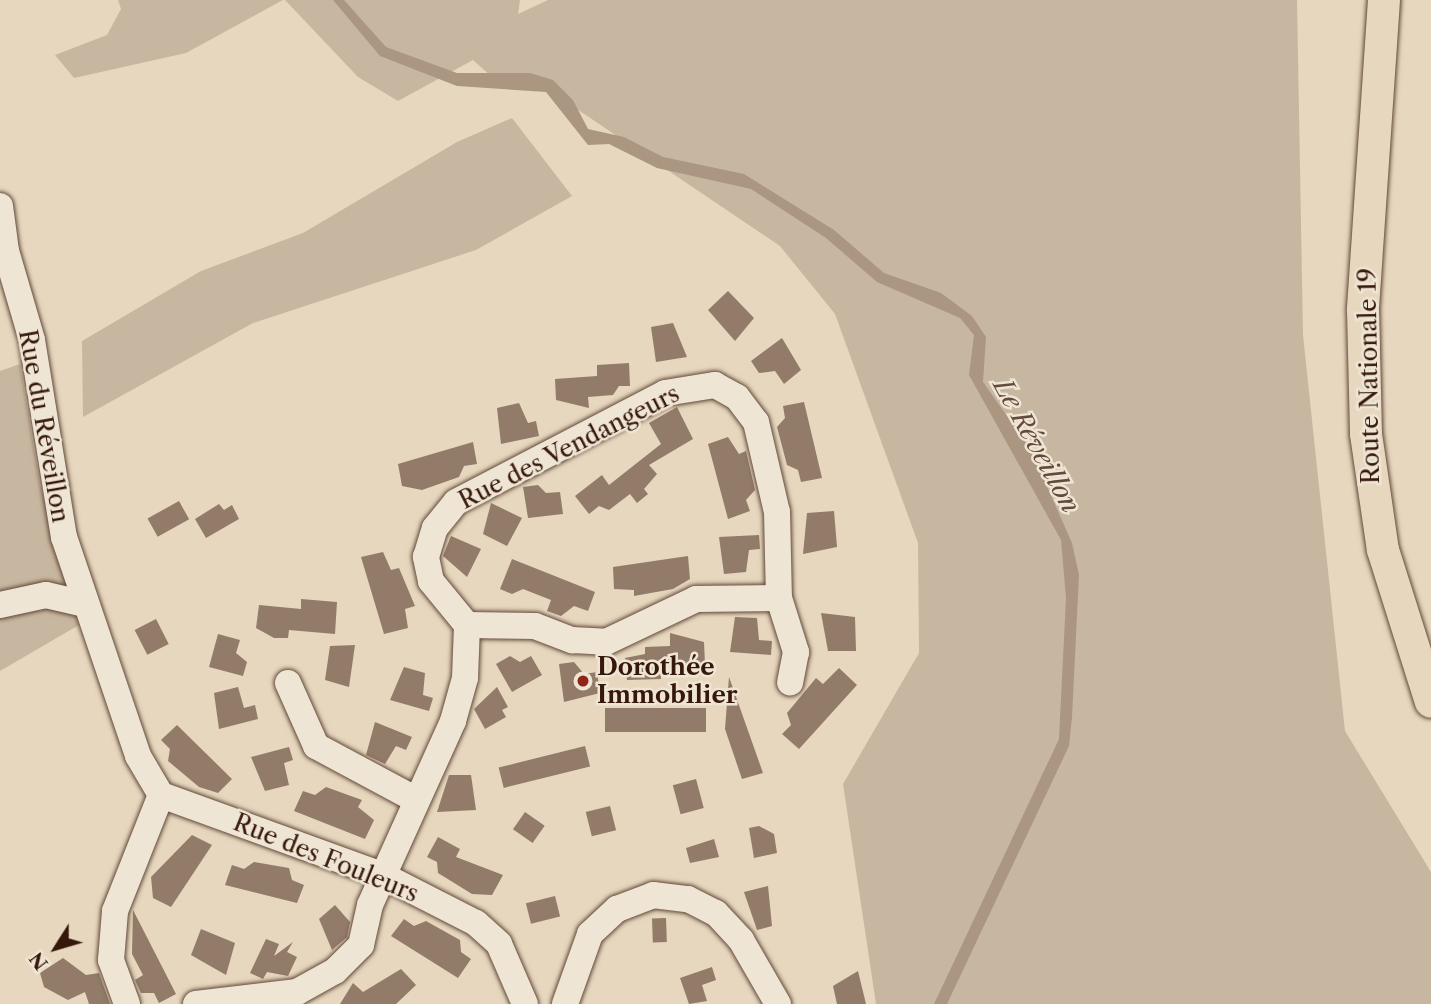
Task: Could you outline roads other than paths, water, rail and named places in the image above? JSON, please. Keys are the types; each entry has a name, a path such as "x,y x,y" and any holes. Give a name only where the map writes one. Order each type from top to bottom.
{"main road":[{"name":"Route Nationale 19","path":"1384,0 1363,310 1366,434 1383,550 1431,702"}],"street":[{"name":"Rue du Réveillon","path":"0,206 6,251 32,340 52,488 85,604 138,757 161,795"},
{"name":"Rue des Vendangeurs","path":"467,625 431,581 426,557 435,528 456,502 689,385 715,385 737,397 756,422 777,512 779,598 796,652 790,682"},
{"path":"0,605 46,595 85,604"},
{"path":"196,1004 297,992 335,971 361,945 382,875 453,721 465,678 467,625 535,626 572,640 606,642 696,599 779,598"},
{"path":"288,683 316,747 415,799"},
{"path":"127,1004 111,960 115,911 161,795"},
{"name":"Rue des Fouleurs","path":"161,795 382,875 476,923 499,944 525,1004"},
{"path":"565,1004 590,934 617,909 653,895 688,899 716,913 741,940 778,1004"}],"place":[{"name":"Dorothée Immobilier","path":"583,681"}],"water label":[{"name":"Le Réveillon","path":"1036,446"}]}
